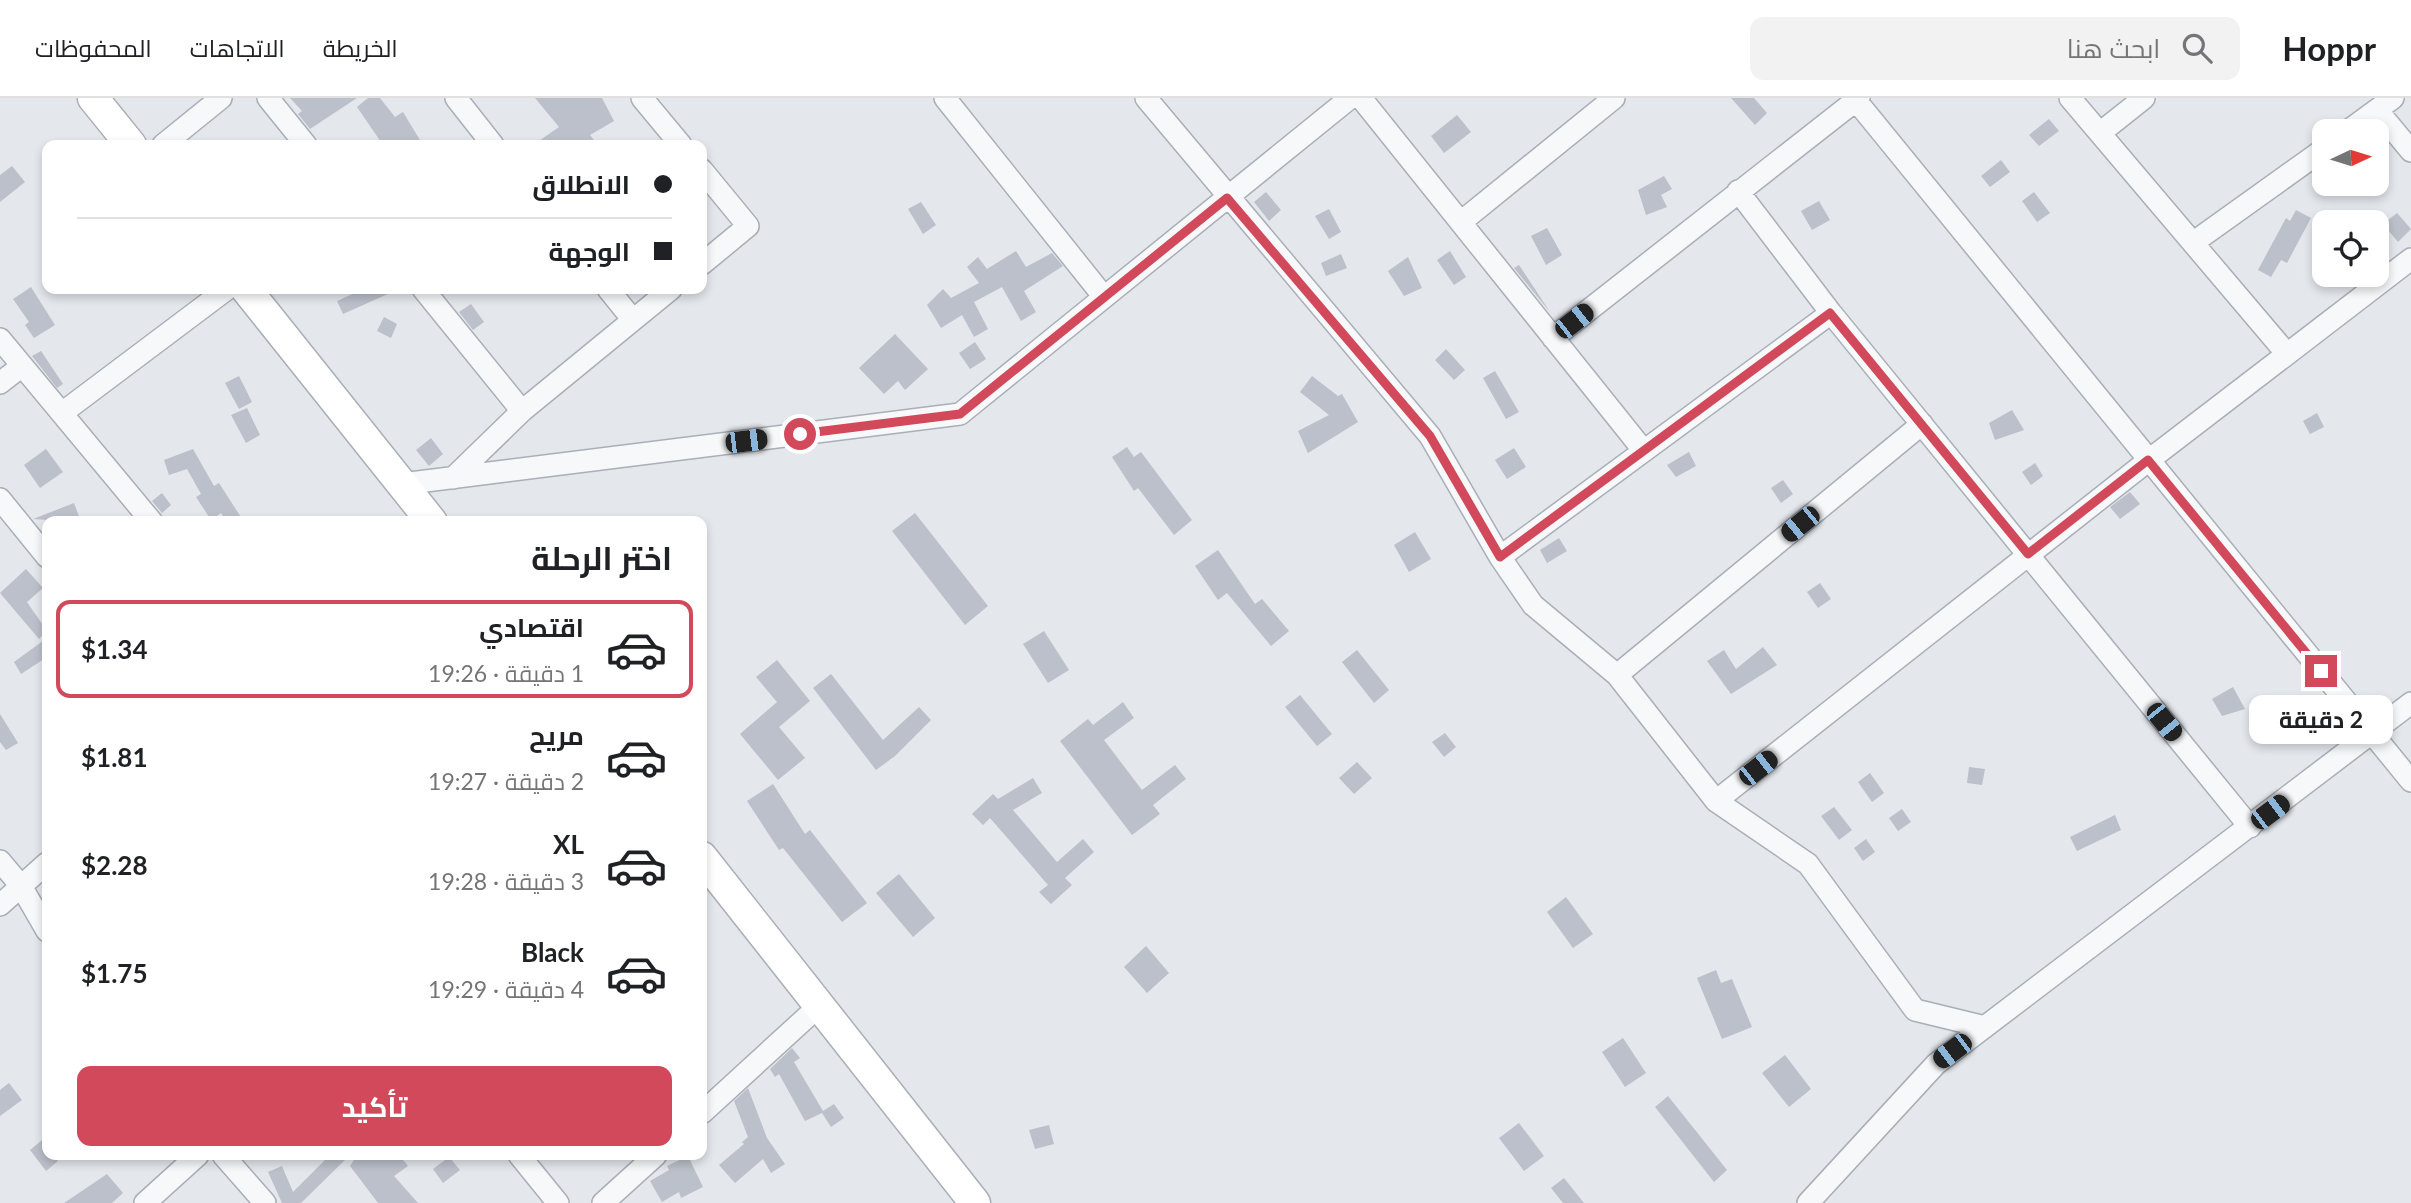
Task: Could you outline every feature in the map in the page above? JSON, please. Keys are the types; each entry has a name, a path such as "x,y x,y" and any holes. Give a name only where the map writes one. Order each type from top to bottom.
{"main road":[{"path":"93,98 127,140"},
{"path":"250,294 427,516"},
{"path":"707,864 975,1203"}],"street":[{"path":"169,140 221,98"},
{"path":"268,98 302,140"},
{"path":"456,98 490,140"},
{"path":"946,98 1104,298"},
{"path":"1146,98 1227,198 1430,436 1500,557 1532,605 1617,675 1716,801 1808,864 1915,1010 1985,1027"},
{"path":"402,484 960,414 1350,98"},
{"path":"1361,98 1644,451"},
{"path":"1461,222 1614,98"},
{"path":"2070,98 2287,354"},
{"path":"2100,133 2144,98"},
{"path":"1553,338 1856,99 2411,781"},
{"path":"654,102 678,140"},
{"path":"2364,119 2385,104 2411,151"},
{"path":"2194,242 2312,158"},
{"path":"707,176 748,226 707,260"},
{"path":"1738,191 1830,313 2249,827"},
{"path":"1716,801 2148,460 2411,259"},
{"path":"62,413 220,294"},
{"path":"427,294 522,411"},
{"path":"612,294 633,320"},
{"path":"453,478 522,411 665,294"},
{"path":"1500,557 1830,313"},
{"path":"0,339 147,516"},
{"path":"0,383 22,366"},
{"path":"1617,675 1922,424"},
{"path":"0,499 42,551"},
{"path":"1808,1203 1936,1064 2411,703"},
{"path":"0,861 21,886 42,922"},
{"path":"0,905 42,867"},
{"path":"707,1108 820,1005"},
{"path":"145,1203 192,1160"},
{"path":"227,1160 265,1203"},
{"path":"523,1160 558,1203"},
{"path":"603,1203 650,1160"}],"building":[{"path":"290,98 357,98 310,129 298,114 302,111"},
{"path":"368,98 380,98 395,117 403,112 420,140 380,140 357,107"},
{"path":"535,98 602,98 614,121 590,135 594,140 540,140 559,127"},
{"path":"1731,98 1754,98 1767,113 1755,125"},
{"path":"1457,115 1471,132 1444,153 1431,136"},
{"path":"2049,119 2059,131 2039,146 2029,135"},
{"path":"2001,160 2010,172 1990,187 1981,176"},
{"path":"12,166 25,182 0,202 0,175"},
{"path":"1664,176 1672,189 1661,195 1667,207 1646,215 1638,190"},
{"path":"1266,192 1281,210 1269,221 1254,202"},
{"path":"2034,192 2050,213 2037,222 2022,201"},
{"path":"1819,201 1830,220 1812,230 1801,211"},
{"path":"921,202 936,225 923,234 908,209"},
{"path":"1329,209 1341,232 1329,239 1315,216"},
{"path":"2296,210 2311,218 2287,263 2281,260 2271,277 2258,270 2286,218 2290,221"},
{"path":"2397,213 2411,229 2398,242 2389,231 2389,219"},
{"path":"1547,228 1562,255 1546,265 1531,236"},
{"path":"1016,251 1026,267 1052,253 1063,266 1024,291 1036,312 1021,321 1002,287 974,302 988,329 974,337 962,315 941,328 927,305 943,289 951,298 979,283 967,267 978,257 987,269"},
{"path":"1450,251 1466,277 1454,285 1437,260"},
{"path":"1341,254 1347,268 1326,276 1321,263"},
{"path":"1408,257 1422,288 1404,296 1388,271"},
{"path":"1519,265 1550,312 1514,268"},
{"path":"31,287 55,325 34,338 25,325 29,322 13,299"},
{"path":"352,294 388,294 343,314 337,301"},
{"path":"471,304 484,322 473,330 459,312"},
{"path":"384,317 397,324 391,338 377,331"},
{"path":"895,334 928,369 905,390 898,381 884,394 859,368"},
{"path":"975,342 986,359 970,369 959,353"},
{"path":"1446,349 1465,370 1454,380 1435,360"},
{"path":"41,351 63,384 57,388 32,356"},
{"path":"1495,371 1519,412 1506,419 1483,378"},
{"path":"239,376 252,402 239,409 225,383"},
{"path":"1312,376 1338,396 1342,394 1358,422 1308,453 1298,431 1329,415 1300,392"},
{"path":"247,408 260,435 246,443 231,415"},
{"path":"2012,410 2024,430 1995,440 1989,423"},
{"path":"2317,413 2324,427 2310,434 2303,421"},
{"path":"431,438 443,454 429,466 416,450"},
{"path":"1127,447 1134,457 1141,452 1192,520 1174,535 1138,488 1134,491 1112,457"},
{"path":"1514,448 1526,467 1507,479 1495,460"},
{"path":"46,449 63,472 40,488 24,465"},
{"path":"193,449 214,486 219,483 240,516 223,516 221,513 208,516 196,497 201,494 187,469 169,475 164,460"},
{"path":"1689,452 1696,466 1676,477 1667,465"},
{"path":"2035,463 2043,476 2031,485 2022,472"},
{"path":"1783,480 1793,494 1781,503 1771,488"},
{"path":"2130,492 2140,504 2120,519 2110,507"},
{"path":"162,493 171,505 162,513 152,501"},
{"path":"74,503 79,516 42,516 42,520 33,519"},
{"path":"915,513 988,606 965,625 892,531"},
{"path":"1415,532 1431,559 1409,572 1394,545"},
{"path":"1559,538 1567,551 1547,563 1540,550"},
{"path":"1218,550 1255,604 1262,599 1289,631 1271,646 1227,593 1218,600 1195,566"},
{"path":"26,569 42,587 27,602 42,624 42,636 39,639 0,593"},
{"path":"1820,583 1831,599 1818,608 1807,592"},
{"path":"1044,631 1069,670 1048,683 1023,644"},
{"path":"42,642 42,660 21,674 14,662"},
{"path":"1763,647 1777,665 1731,694 1707,661 1724,650 1736,669"},
{"path":"1357,650 1389,690 1374,703 1342,662"},
{"path":"777,660 810,701 779,727 805,758 778,780 740,734 777,702 756,677"},
{"path":"831,674 883,740 919,707 931,720 895,756 876,770 813,688"},
{"path":"2233,687 2245,709 2222,716 2212,699"},
{"path":"1300,695 1332,734 1317,746 1285,707"},
{"path":"2306,701 2316,717 2304,725 2296,708"},
{"path":"1123,702 1134,718 1104,740 1142,790 1175,765 1186,779 1153,805 1160,814 1132,835 1060,741 1088,719 1093,725"},
{"path":"0,714 18,743 6,750 0,742"},
{"path":"1445,733 1456,747 1444,757 1432,742"},
{"path":"1357,762 1372,778 1354,794 1339,778"},
{"path":"1969,767 1985,769 1982,785 1967,783"},
{"path":"1870,773 1884,793 1872,802 1858,782"},
{"path":"1033,778 1042,793 1013,810 1057,862 1083,839 1094,852 1065,878 1072,885 1051,904 1039,892 1048,885 990,818 983,825 972,814 993,794 998,799"},
{"path":"773,784 805,834 810,830 867,903 842,922 783,848 779,850 747,801"},
{"path":"1834,807 1852,830 1839,840 1821,816"},
{"path":"1902,809 1911,822 1898,831 1889,818"},
{"path":"2115,815 2121,830 2077,851 2070,837"},
{"path":"1866,839 1875,852 1863,861 1854,848"},
{"path":"899,874 935,918 913,937 876,893"},
{"path":"1566,897 1593,934 1573,948 1547,912"},
{"path":"1146,946 1169,973 1147,993 1124,967"},
{"path":"1716,970 1721,983 1732,979 1752,1027 1722,1039 1697,978"},
{"path":"1623,1038 1646,1073 1625,1087 1602,1052"},
{"path":"792,1048 800,1058 794,1062 823,1111 834,1104 844,1118 831,1127 822,1113 805,1121 779,1074 775,1077 770,1069"},
{"path":"1785,1055 1811,1089 1789,1107 1762,1073"},
{"path":"9,1083 22,1100 0,1116 0,1090"},
{"path":"748,1088 767,1138 785,1164 771,1173 763,1159 735,1183 719,1165 744,1144 742,1142 748,1137 734,1101"},
{"path":"1668,1096 1727,1170 1714,1182 1655,1107"},
{"path":"1519,1123 1544,1156 1524,1171 1499,1138"},
{"path":"1049,1125 1054,1144 1035,1149 1029,1130"},
{"path":"42,1140 42,1160 58,1161 46,1171 30,1150"},
{"path":"325,1160 345,1160 301,1203 282,1203 268,1172 282,1166 293,1192"},
{"path":"354,1160 403,1160 408,1166 394,1176 418,1203 378,1203 350,1166"},
{"path":"445,1160 452,1160 460,1170 443,1183 433,1169"},
{"path":"680,1160 690,1160 703,1187 681,1198 679,1192 662,1202 650,1181 669,1170 667,1166"},
{"path":"107,1174 123,1193 112,1203 64,1203"},
{"path":"1564,1178 1584,1203 1563,1203 1551,1188"}],"route":[{"path":"800,434 960,414 1227,198 1430,436 1500,557 1830,313 2028,554 2148,460 2321,671"}]}
